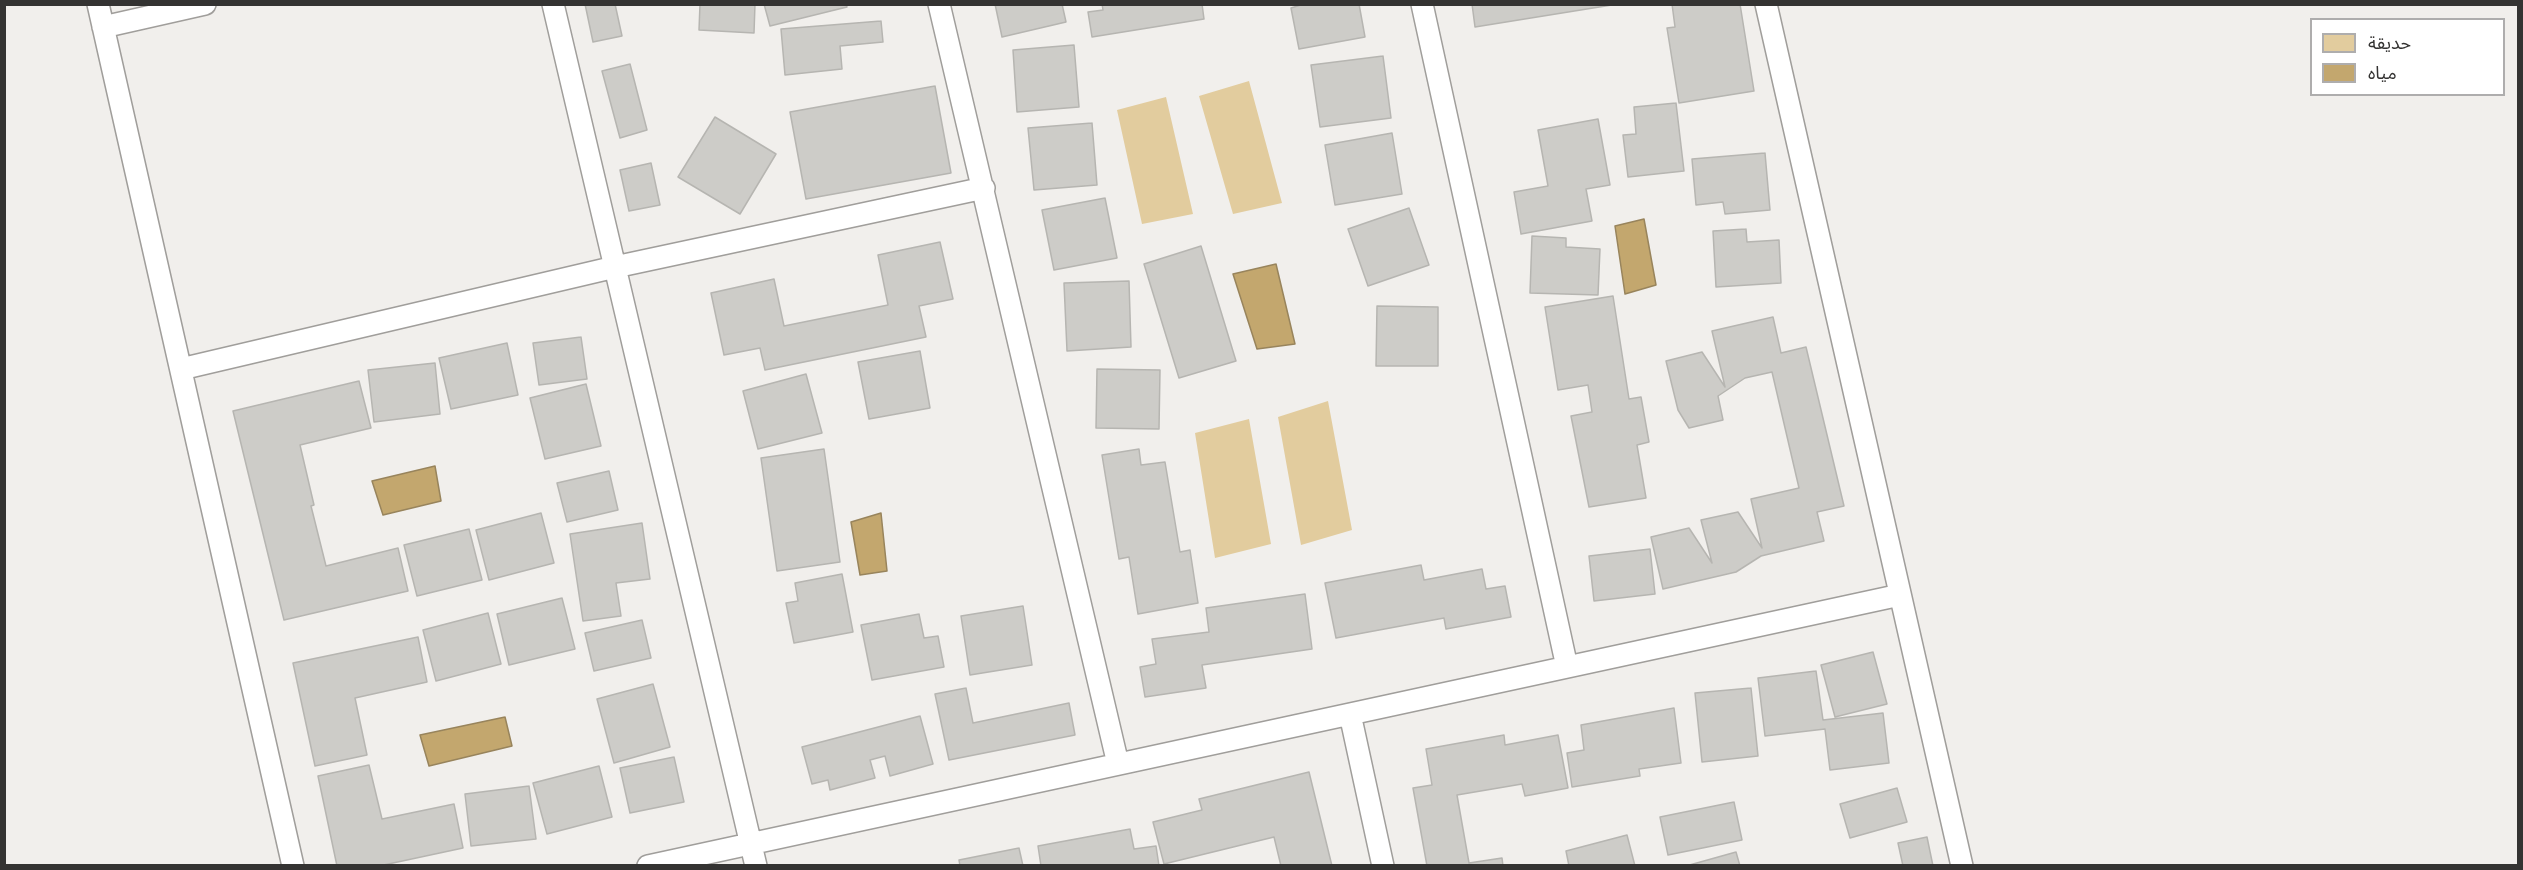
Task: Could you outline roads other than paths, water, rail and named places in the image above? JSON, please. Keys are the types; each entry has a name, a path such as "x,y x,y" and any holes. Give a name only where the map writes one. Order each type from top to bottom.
{"lane":[{"path":"98,4 293,866"},
{"path":"103,27 205,4"},
{"path":"553,4 756,866"},
{"path":"939,4 1118,764"},
{"path":"1422,4 1567,667"},
{"path":"1766,4 1962,866"},
{"path":"180,369 615,267 984,188"},
{"path":"648,866 1900,596"},
{"path":"1350,714 1383,866"}],"water":[{"path":"1644,219 1656,285 1625,294 1615,226"},
{"path":"1276,264 1295,344 1257,349 1233,274"},
{"path":"435,466 441,501 383,515 372,481"},
{"path":"881,513 887,571 860,575 851,522"},
{"path":"505,717 512,746 429,766 420,735"}]}
